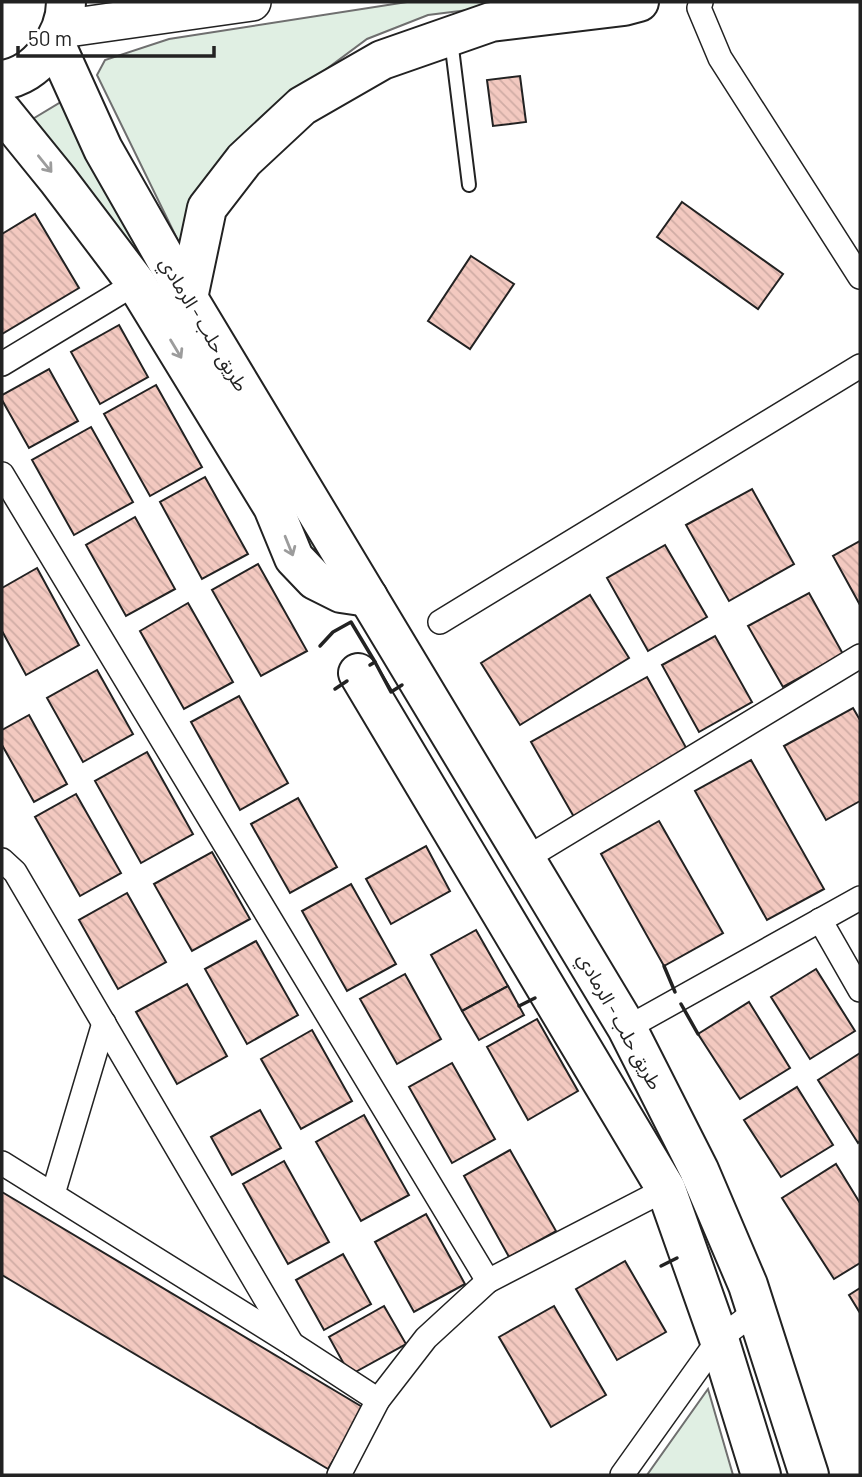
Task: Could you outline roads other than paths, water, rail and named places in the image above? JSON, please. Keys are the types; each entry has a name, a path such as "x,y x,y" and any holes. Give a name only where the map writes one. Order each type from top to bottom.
{"highway":[{"path":"188,298 207,208 244,160 302,106 382,60 491,22 639,2"},
{"path":"2,80 9,80 35,65 61,25"},
{"name":"طريق حلب - الرمادي","path":"61,25 103,149 188,298 627,1028 699,1170 748,1285 809,1475"},
{"name":"طريق حلب - الرمادي","path":"2,111 136,283 273,507 294,558 315,580 341,593 368,597"},
{"path":"358,673 666,1189 719,1339 761,1475"},
{"path":"412,763 451,737"}],"main road":[{"path":"61,25 252,2"}],"street":[{"path":"701,2 699,8 720,58 860,276"},
{"path":"2,364 136,283"},
{"path":"440,622 860,366"},
{"path":"2,474 488,1281"},
{"path":"525,859 860,656"},
{"path":"2,860 15,872 292,1344"},
{"path":"627,1028 860,898"},
{"path":"820,920 860,990"},
{"path":"52,1194 104,1023"},
{"path":"2,1163 378,1400"},
{"path":"339,1475 378,1400 426,1338 488,1281 666,1189"},
{"path":"622,1475 719,1339 756,1311"}],"lane":[{"path":"450,36 469,185"}]}
